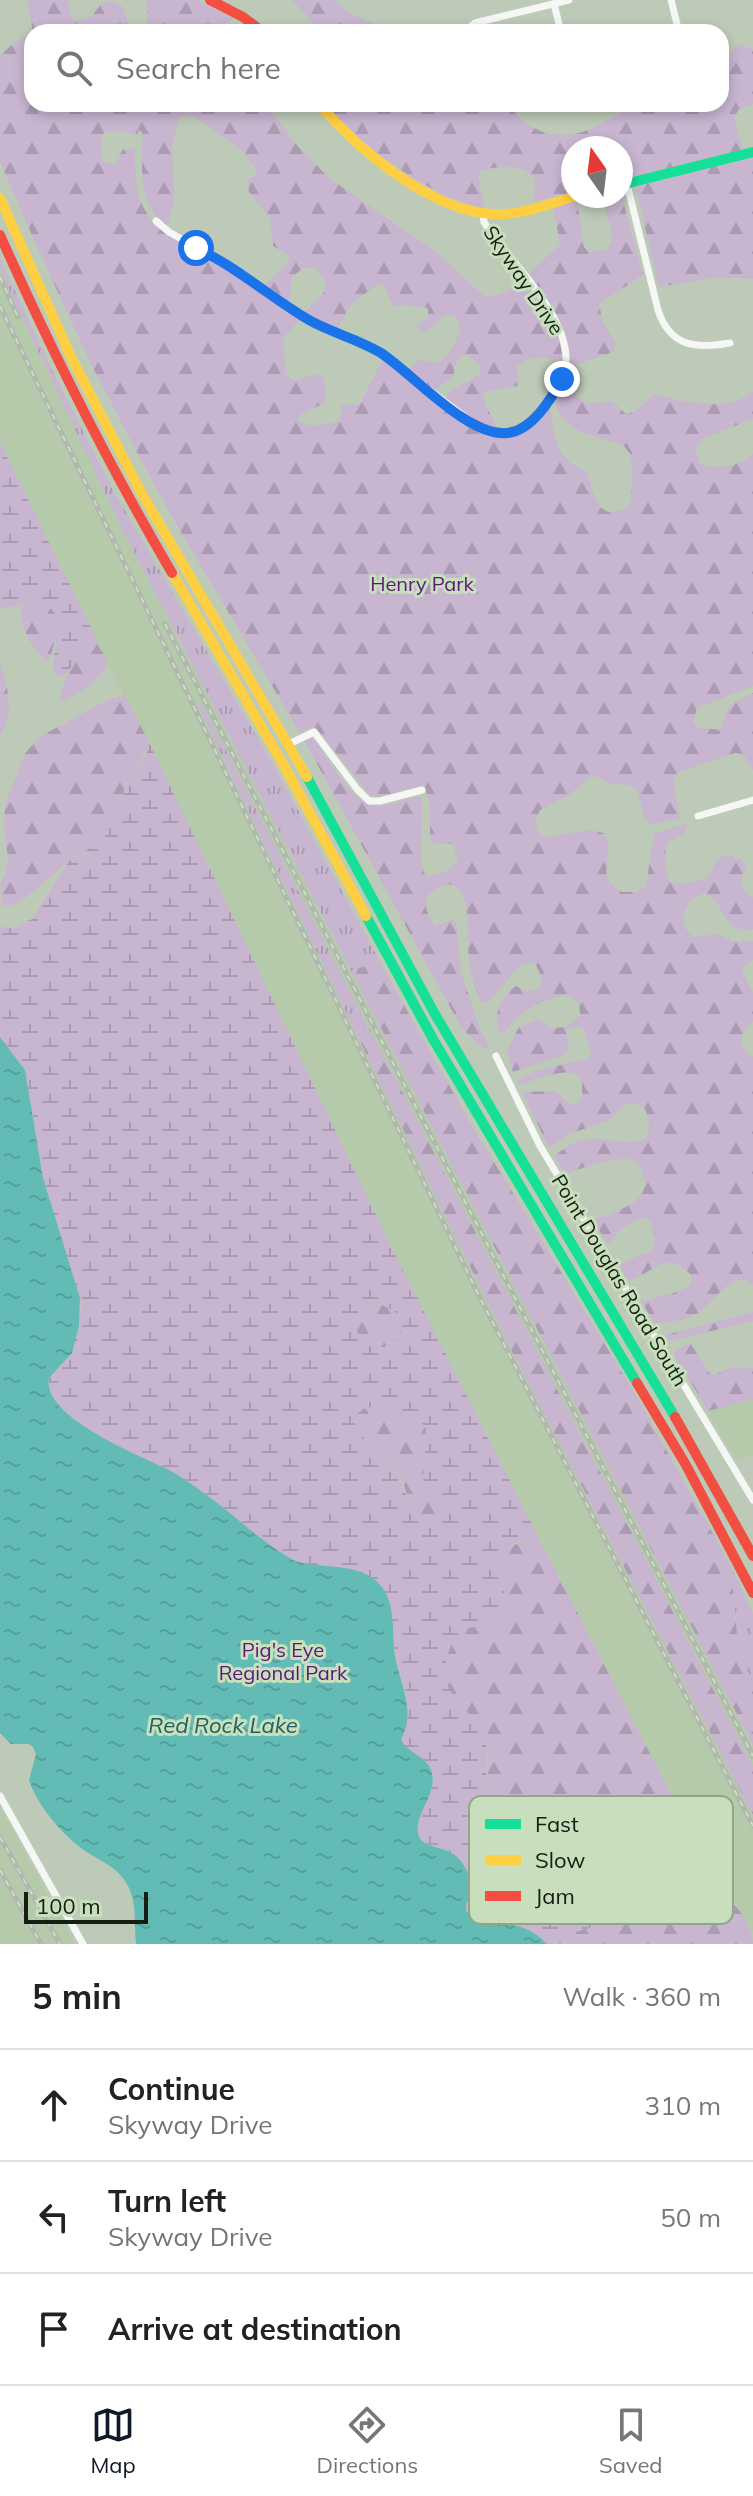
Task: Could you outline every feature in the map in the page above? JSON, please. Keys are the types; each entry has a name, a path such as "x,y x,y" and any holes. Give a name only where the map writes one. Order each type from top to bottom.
{"main road":[{"path":"210,0 252,24"},
{"path":"326,112 342,131 370,154 444,201 483,214 507,213 561,200"},
{"path":"633,182 753,152"},
{"path":"0,198 65,345 122,458 289,744 436,1016 670,1408 752,1553"},
{"path":"0,235 44,334 114,472 276,751 427,1028 717,1521 753,1593"}],"street":[{"path":"474,24 569,0"},
{"path":"671,0 677,24"},
{"path":"554,4 559,24"},
{"path":"631,208 665,325 676,337 691,345 707,347 730,343"},
{"name":"Skyway Drive","path":"156,221 169,232 244,274 307,319 377,351 470,422 488,431 507,433 527,426 554,393 565,370 565,346 557,322 492,235 483,214"},
{"path":"289,744 314,732 369,801 422,790"},
{"path":"698,816 753,800"},
{"name":"Point Douglas Road South","path":"496,1056 547,1158 753,1500"},
{"path":"0,1796 83,1944"}],"shaded area":[{"path":"0,258 59,394 144,573 753,1745 753,1933 733,1900 733,1796 672,1796 449,1364 0,442"},
{"path":"753,1397 753,1455 736,1459 706,1409"},
{"path":"0,1809 6,1819 75,1944 0,1944"}],"green space":[{"path":"27,0 67,0 72,18 76,21 91,17 102,3 112,1 123,7 128,24 32,24"},
{"path":"146,0 197,0 234,19 224,24 146,24"},
{"path":"292,0 336,0 346,11 373,24 314,24"},
{"name":"Henry Park","path":"24,37 24,112 272,112 293,141 329,178 436,252 483,295 499,295 523,280 549,317 558,337 562,360 527,360 517,366 517,386 484,392 484,401 497,429 474,420 445,398 452,390 479,375 481,367 468,355 462,356 454,366 454,376 434,391 408,370 420,359 441,362 449,353 461,330 455,315 444,316 420,332 416,326 428,319 428,308 394,307 384,286 378,284 351,304 337,330 304,313 323,294 326,282 316,268 303,268 292,277 289,303 264,285 286,266 289,259 287,254 273,246 270,218 249,192 247,181 257,170 244,152 195,117 179,119 172,146 174,202 167,227 150,207 146,195 142,170 142,132 139,130 137,135 120,131 104,132 101,141 103,162 116,164 122,150 135,148 139,195 154,222 240,275 301,319 283,338 286,374 294,380 320,374 326,393 323,404 299,415 298,421 311,426 339,422 342,405 360,404 383,358 449,412 488,432 506,435 523,432 549,405 562,453 575,466 585,470 599,504 611,512 620,511 631,504 630,454 624,446 582,432 565,421 554,399 565,382 585,402 612,401 626,414 634,412 655,394 693,403 719,404 743,398 753,391 753,419 704,438 695,449 700,463 713,467 735,464 753,454 753,686 697,708 693,721 697,727 720,730 728,707 753,693 753,770 743,754 735,753 679,772 673,780 680,818 651,825 645,819 637,790 630,785 612,784 595,776 568,796 540,810 535,822 538,832 546,837 590,830 604,833 608,841 608,879 622,892 636,892 646,886 654,834 687,823 684,834 668,842 666,847 666,868 671,883 690,883 705,878 718,859 726,855 737,857 746,865 741,882 745,893 753,897 753,929 735,927 705,893 691,900 683,919 693,937 717,934 735,942 753,941 753,960 742,971 753,992 753,1022 743,1035 742,1044 753,1057 753,1285 738,1280 724,1288 693,1316 655,1324 641,1301 684,1289 691,1283 691,1275 682,1267 668,1263 629,1281 619,1264 654,1250 650,1221 644,1217 623,1227 608,1245 593,1220 632,1204 639,1197 645,1180 640,1167 632,1160 619,1159 565,1174 554,1156 568,1146 590,1139 643,1140 649,1129 645,1109 637,1103 624,1105 608,1121 569,1134 549,1148 522,1092 555,1091 569,1103 575,1104 582,1099 582,1078 568,1072 519,1085 517,1081 538,1070 590,1058 584,1029 579,1026 566,1030 569,1048 563,1055 513,1072 507,1050 519,1027 538,1019 551,1028 565,1027 580,1016 579,1004 568,995 549,999 532,1007 504,1033 499,1033 497,1013 502,1001 516,986 528,992 540,988 540,974 532,962 520,965 489,1002 482,1003 471,972 466,907 458,887 449,884 429,895 427,911 435,926 452,920 456,923 461,972 479,1027 489,1046 486,1049 476,1043 461,1027 304,740 314,738 350,790 368,804 377,806 421,797 421,860 427,877 449,870 458,860 453,844 436,844 430,840 430,808 425,787 371,796 316,728 300,733 141,460 90,362 0,162 0,55"},
{"path":"740,44 753,50 753,104 739,109 734,118 743,150 633,177 633,136 561,136 561,195 534,201 535,182 531,174 506,167 480,172 478,177 485,208 443,194 398,168 332,112 515,112 534,128 555,135 567,135 590,129 623,112 729,112 730,55"},
{"path":"753,157 753,279 713,278 659,287 636,189"},
{"path":"553,207 578,208 584,247 589,252 607,249 612,231 605,208 625,208 643,275 599,304 603,322 616,344 613,352 569,367 563,329 551,307 527,276 560,244"},
{"path":"0,258 113,490 274,766 395,989 376,969 355,974 356,980 126,537 16,305 0,268"},
{"path":"0,442 99,644 91,639 85,643 68,671 58,676 53,669 58,621 53,609 36,602 0,609"},
{"path":"25,603 49,606 58,617 58,630 49,662 37,652 23,626"},
{"path":"88,639 94,639 108,661 89,686 62,701 61,692 78,649"},
{"path":"0,663 9,709 0,736"},
{"path":"125,695 147,738 148,747 126,785 115,818 103,840 74,857 24,899 13,905 2,905 0,884 8,859 5,805 25,753 41,736 108,700"},
{"path":"199,703 373,1036 368,1029 358,1031 358,1037"},
{"path":"147,738 389,1242 545,1550 529,1540 517,1542 508,1548 502,1565 504,1618 489,1626 468,1628 461,1632 450,1648 445,1664 449,1688 478,1726 487,1753 486,1796 469,1796 469,1879 455,1855 426,1844 419,1836 419,1820 432,1787 431,1770 401,1740 407,1697 395,1656 391,1610 358,1571 293,1560 187,1482 77,1422 60,1407 48,1390 49,1378 63,1365 81,1312 80,1298 43,1178 25,1070 0,1037 0,927 14,928 32,919 69,861 103,840 115,818 126,785 147,753","holes":["381,1304 396,1312 401,1333 395,1344 371,1346 363,1341 357,1325 367,1309","374,1406 417,1418 426,1428 423,1488 439,1509 435,1520 426,1519 413,1508 392,1464 361,1434 355,1418 360,1411"]},
{"path":"368,965 381,973 395,989 470,1122 635,1394 731,1566 737,1634 753,1689 753,1745 356,980 357,969"},
{"path":"364,1028 373,1036 387,1062 753,1766 753,1815 507,1342 358,1037 358,1031"},
{"path":"382,1304 396,1312 401,1333 395,1344 377,1347 362,1340 355,1330 364,1312"},
{"path":"753,1312 753,1321 666,1342 662,1336"},
{"path":"690,1343 710,1374 729,1368 753,1368 753,1399 708,1411 673,1353"},
{"path":"374,1406 417,1418 426,1428 423,1488 439,1509 435,1520 426,1519 415,1511 395,1468 359,1432 355,1417"},
{"path":"527,1540 535,1541 545,1550 672,1796 487,1796 486,1746 470,1717 447,1690 444,1674 449,1647 458,1633 467,1627 488,1626 503,1555 509,1547"},
{"path":"731,1566 753,1613 753,1689 737,1634"},
{"path":"733,1904 751,1931 753,1944 552,1944 558,1937 595,1924 733,1924"},
{"path":"508,1924 596,1924 558,1937 552,1944"}],"water":[{"name":"Red Rock Lake","path":"0,1037 25,1070 43,1178 80,1298 79,1326 72,1353 49,1378 51,1393 60,1407 76,1421 169,1470 293,1560 353,1569 380,1584 389,1602 395,1656 407,1705 407,1722 401,1740 429,1765 433,1779 419,1821 419,1836 426,1844 450,1852 463,1863 469,1876 466,1905 469,1924 518,1926 547,1944 136,1944 133,1902 125,1880 113,1868 70,1839 49,1816 29,1780 36,1754 33,1747 29,1744 11,1744 0,1733"}],"railway":[{"path":"0,277 18,317"},
{"path":"0,306 478,1294 753,1826"},
{"path":"165,624 753,1756"},
{"path":"0,1837 60,1944"},
{"path":"0,1870 41,1944"}],"traffic: fast":[{"path":"633,182 753,152"},
{"path":"307,777 436,1016 675,1417"},
{"path":"366,916 433,1039 637,1383"}],"traffic: slow":[{"path":"326,112 354,140 397,175 445,202 469,210 504,214 561,201"},
{"path":"0,198 71,357 142,494 307,777"},
{"path":"172,573 283,764 366,916"}],"traffic: jam":[{"path":"210,0 252,24"},
{"path":"0,235 81,406 172,573"},
{"path":"637,1383 686,1465 753,1593"},
{"path":"675,1417 753,1556"}],"route":[{"path":"196,248 244,274 307,319 377,351 464,418 488,431 507,433 524,428 546,404 562,379"}],"park label":[{"name":"Pig's Eye Regional Park","path":"283,1660"}]}
